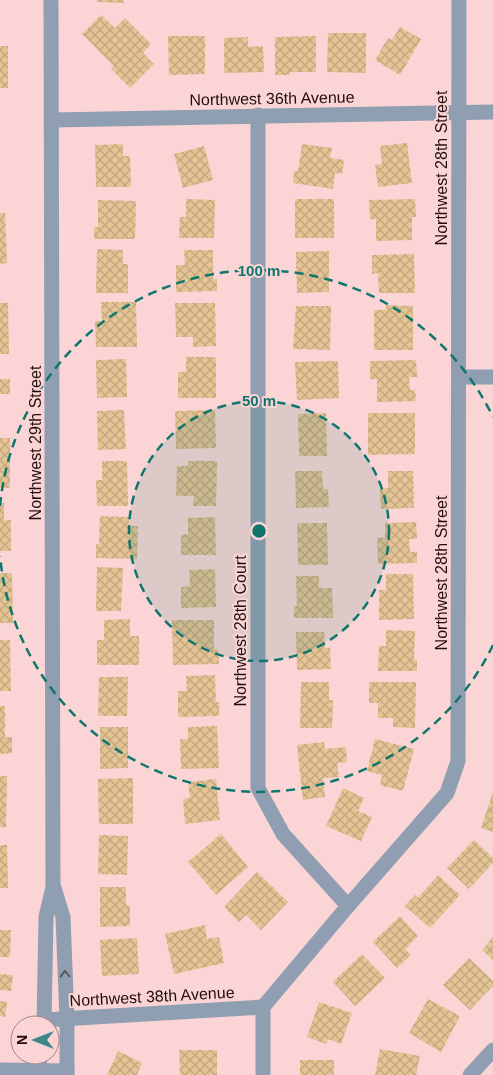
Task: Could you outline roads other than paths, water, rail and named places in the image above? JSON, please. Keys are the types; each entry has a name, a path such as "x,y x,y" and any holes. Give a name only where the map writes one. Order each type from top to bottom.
{"street":[{"name":"Northwest 29th Street","path":"44,1015 46,917 53,886 51,0"},
{"name":"Northwest 28th Street","path":"263,1007 447,792 458,761 459,0"},
{"name":"Northwest 36th Avenue","path":"52,120 493,112"},
{"name":"Northwest 28th Court","path":"258,115 258,788 283,834 348,906"},
{"path":"459,377 493,377"},
{"name":"Northwest 29th Street","path":"53,886 63,917 67,1073"},
{"path":"263,1007 263,1075"},
{"name":"Northwest 38th Avenue","path":"60,1020 263,1007"},
{"path":"470,1075 493,1050"},
{"path":"0,1070 67,1073"}]}
